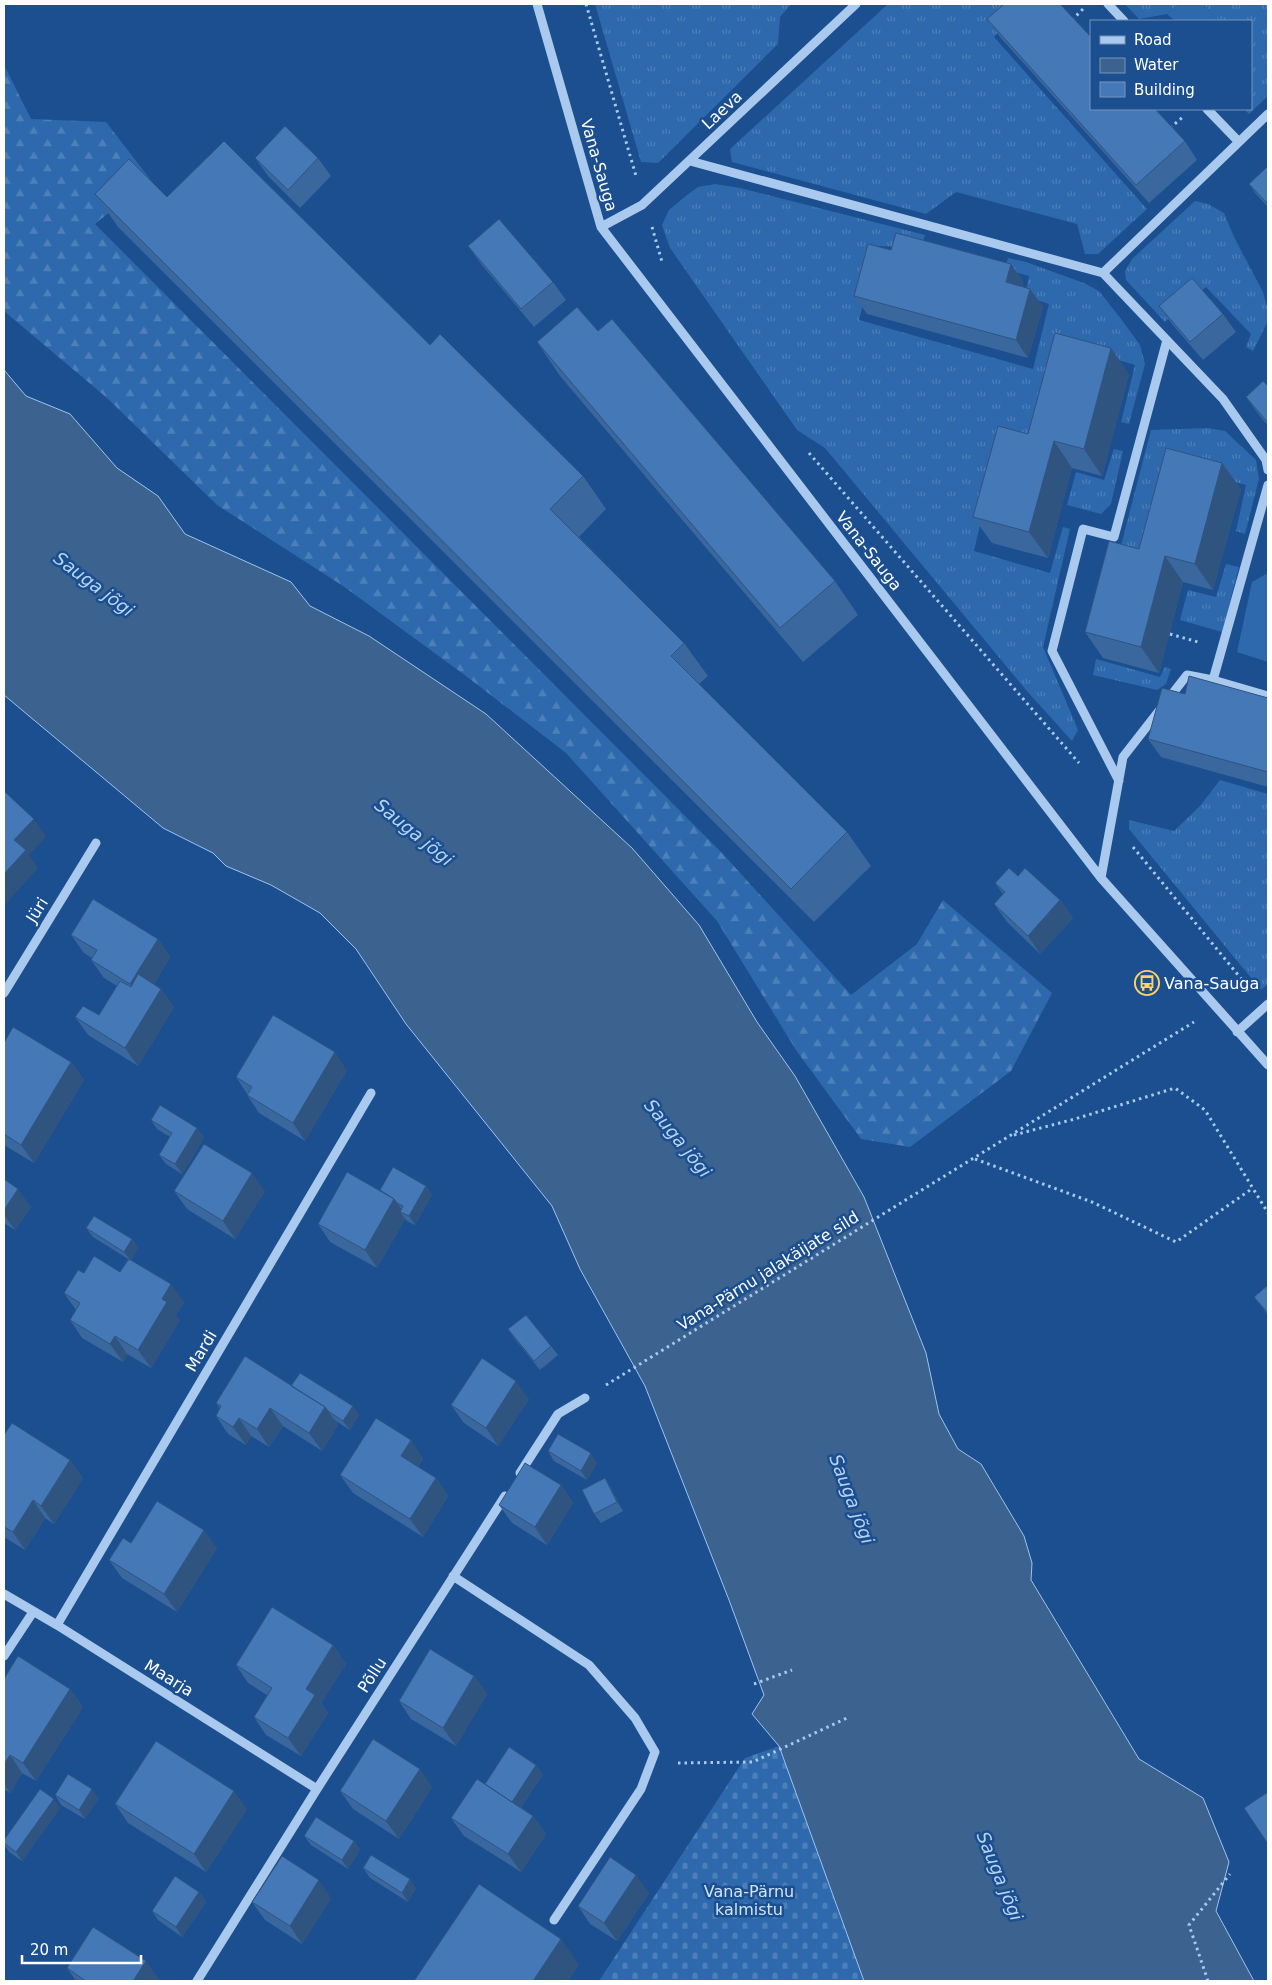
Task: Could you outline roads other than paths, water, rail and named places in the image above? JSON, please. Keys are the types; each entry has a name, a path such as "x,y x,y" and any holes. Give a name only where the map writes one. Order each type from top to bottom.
{"street":[{"name":"Vana-Sauga","path":"537,4 600,227 1101,878 1268,1065"},
{"name":"Laeva","path":"600,227 642,205 856,4"},
{"path":"1108,4 1123,20"},
{"path":"1208,110 1239,142"},
{"path":"1102,273 1268,114"},
{"path":"690,161 1102,273 1222,399 1266,460 1268,470"},
{"path":"1119,781 1052,651 1083,530 1114,537 1167,340"},
{"path":"1213,680 1268,485"},
{"path":"1101,878 1123,757 1187,675 1213,680 1268,696"},
{"name":"Jüri","path":"4,993 96,843"},
{"path":"1237,1032 1267,1005"},
{"name":"Mardi","path":"56,1625 371,1093"},
{"name":"Põllu","path":"196,1981 316,1789 558,1414 585,1398"},
{"path":"453,1576 588,1665 634,1718 655,1752 641,1789 554,1920"},
{"name":"Maarja","path":"4,1594 316,1789"},
{"path":"4,1656 33,1612"}],"water":[{"name":"Sauga jõgi","path":"4,370 26,396 70,414 117,468 158,496 185,534 291,582 310,606 369,636 486,714 632,848 699,925 757,1022 795,1076 864,1197 926,1353 939,1414 958,1449 981,1464 1024,1536 1032,1563 1031,1580 1139,1759 1203,1798 1229,1862 1216,1911 1254,1981 864,1981 779,1746 752,1714 764,1695 645,1386 580,1269 552,1206 406,1024 356,949 320,913 271,885 226,866 213,853 163,828 4,695"}],"place":[{"name":"Vana-Sauga","path":"1147,983"}],"park label":[{"name":"Vana-Pärnu kalmistu","path":"749,1900"}]}
